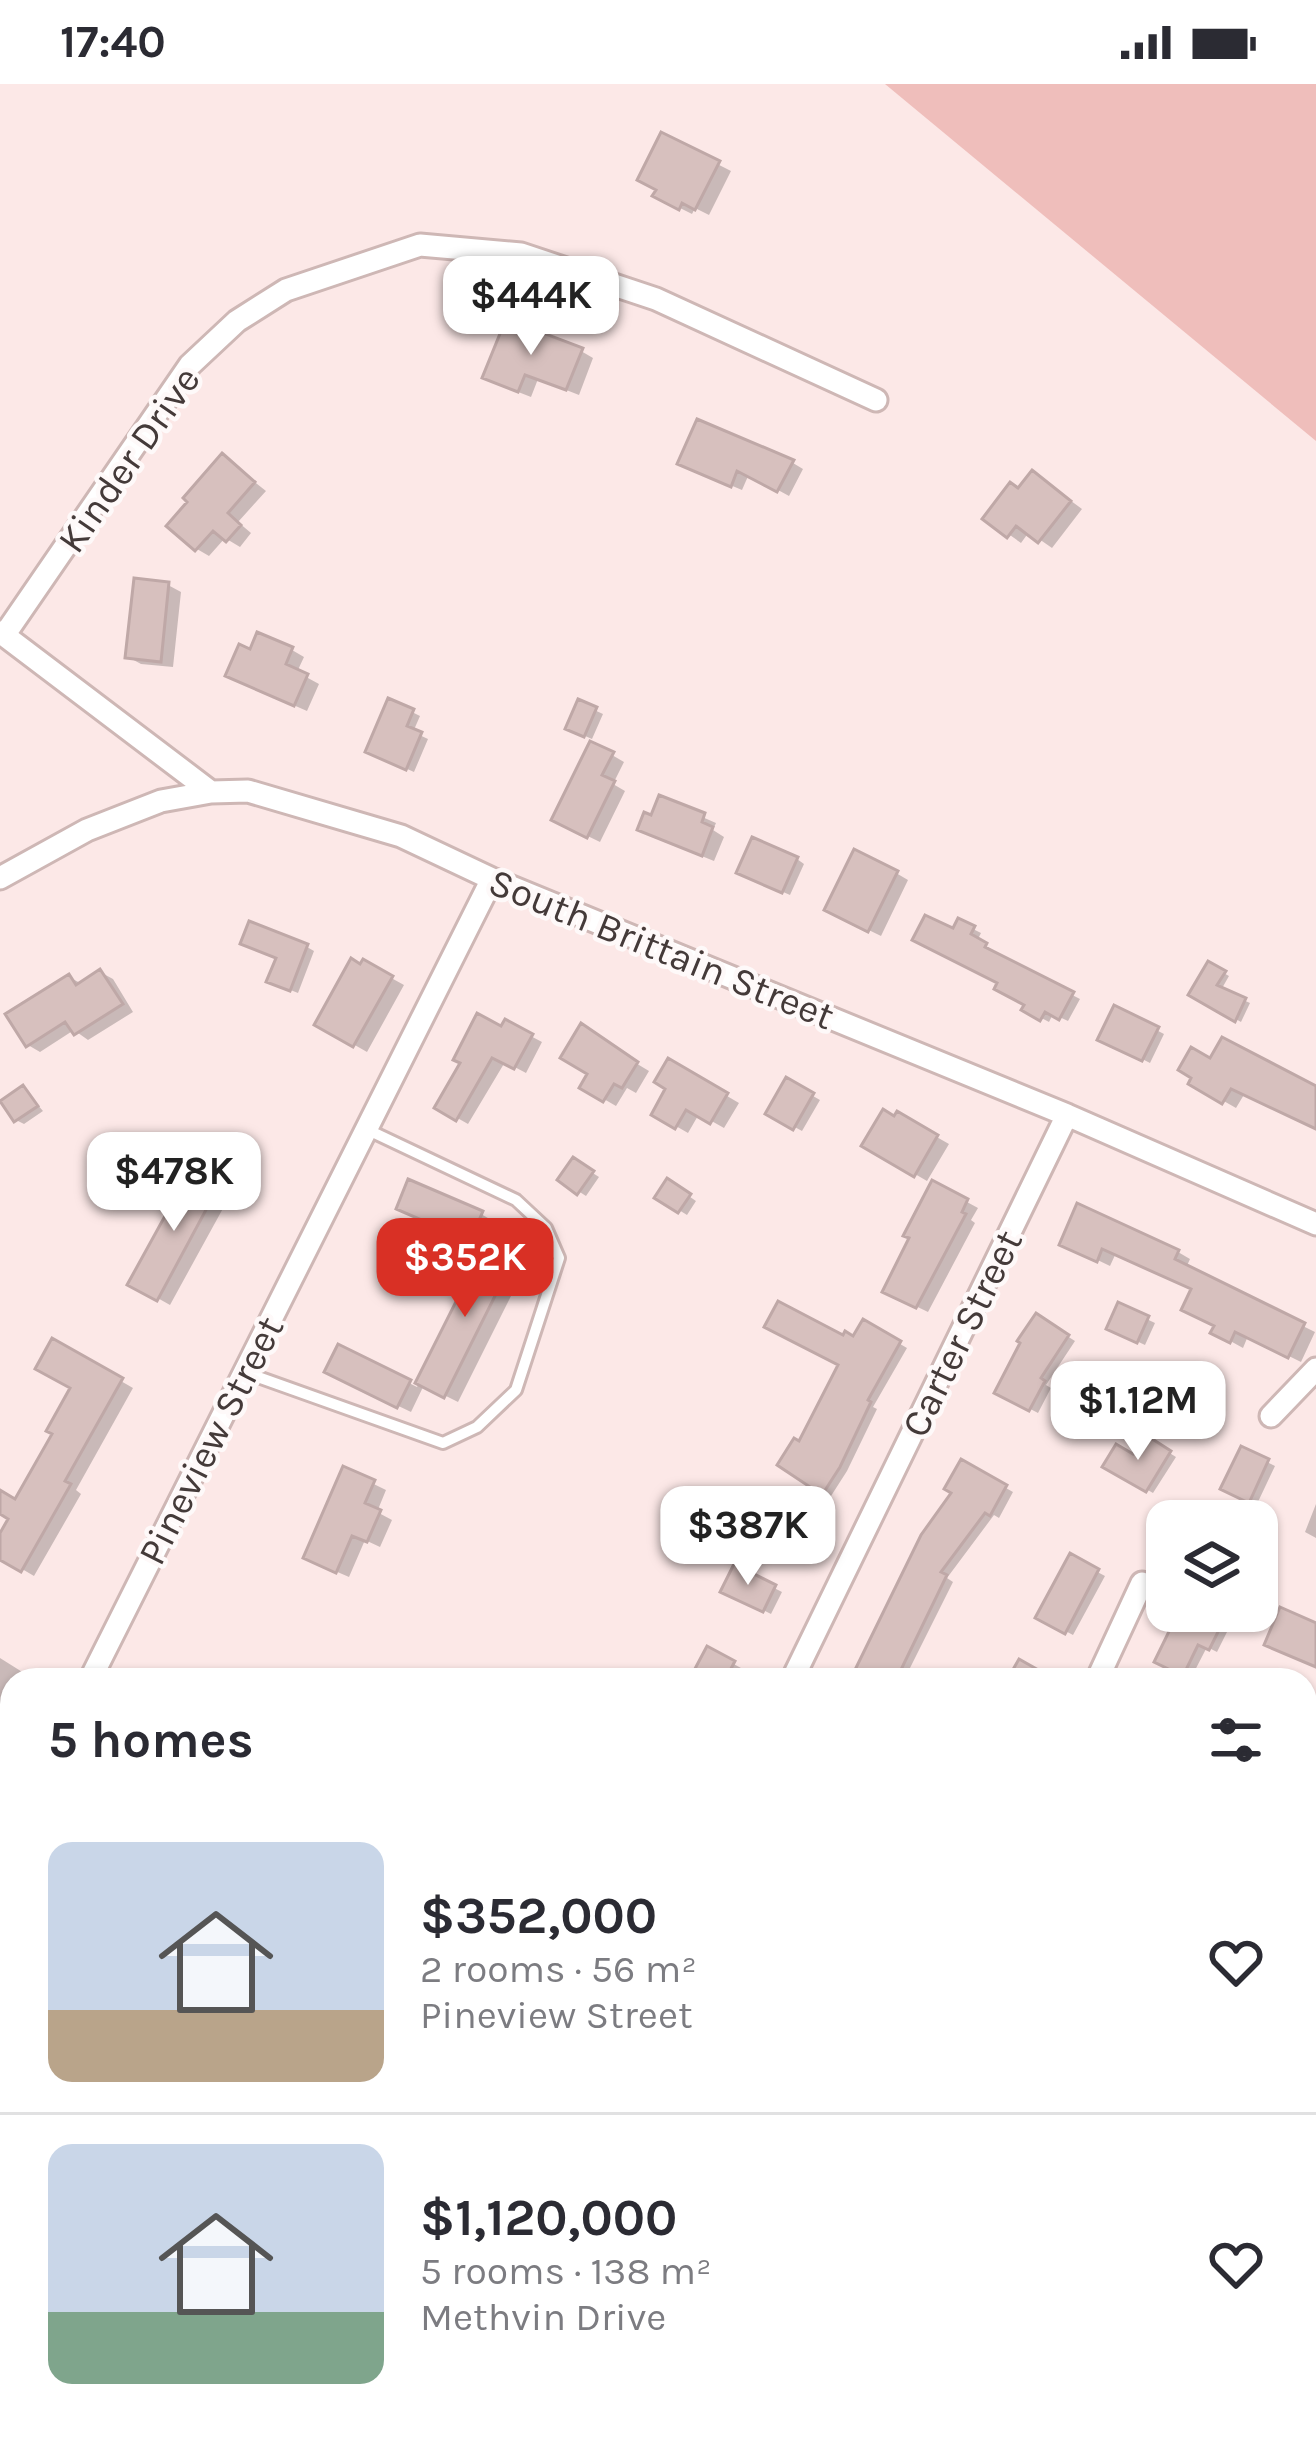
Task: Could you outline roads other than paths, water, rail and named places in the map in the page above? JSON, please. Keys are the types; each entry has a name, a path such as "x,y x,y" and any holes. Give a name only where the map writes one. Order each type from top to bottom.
{"street":[{"name":"Kinder Drive","path":"3,633 190,365 237,321 286,290 420,244 521,254 656,299 876,400"},
{"path":"3,633 211,792"},
{"name":"South Brittain Street","path":"0,878 87,830 161,801 248,791 401,836 492,879 1067,1115 1316,1224"},
{"name":"Pineview Street","path":"96,1668 492,879"},
{"name":"Carter Street","path":"798,1668 1067,1115"},
{"path":"1271,1416 1316,1370"},
{"path":"1103,1668 1142,1583"}],"lane":[{"path":"244,1372 443,1443 477,1427 516,1390 559,1258 545,1228 516,1200 366,1129"}]}
